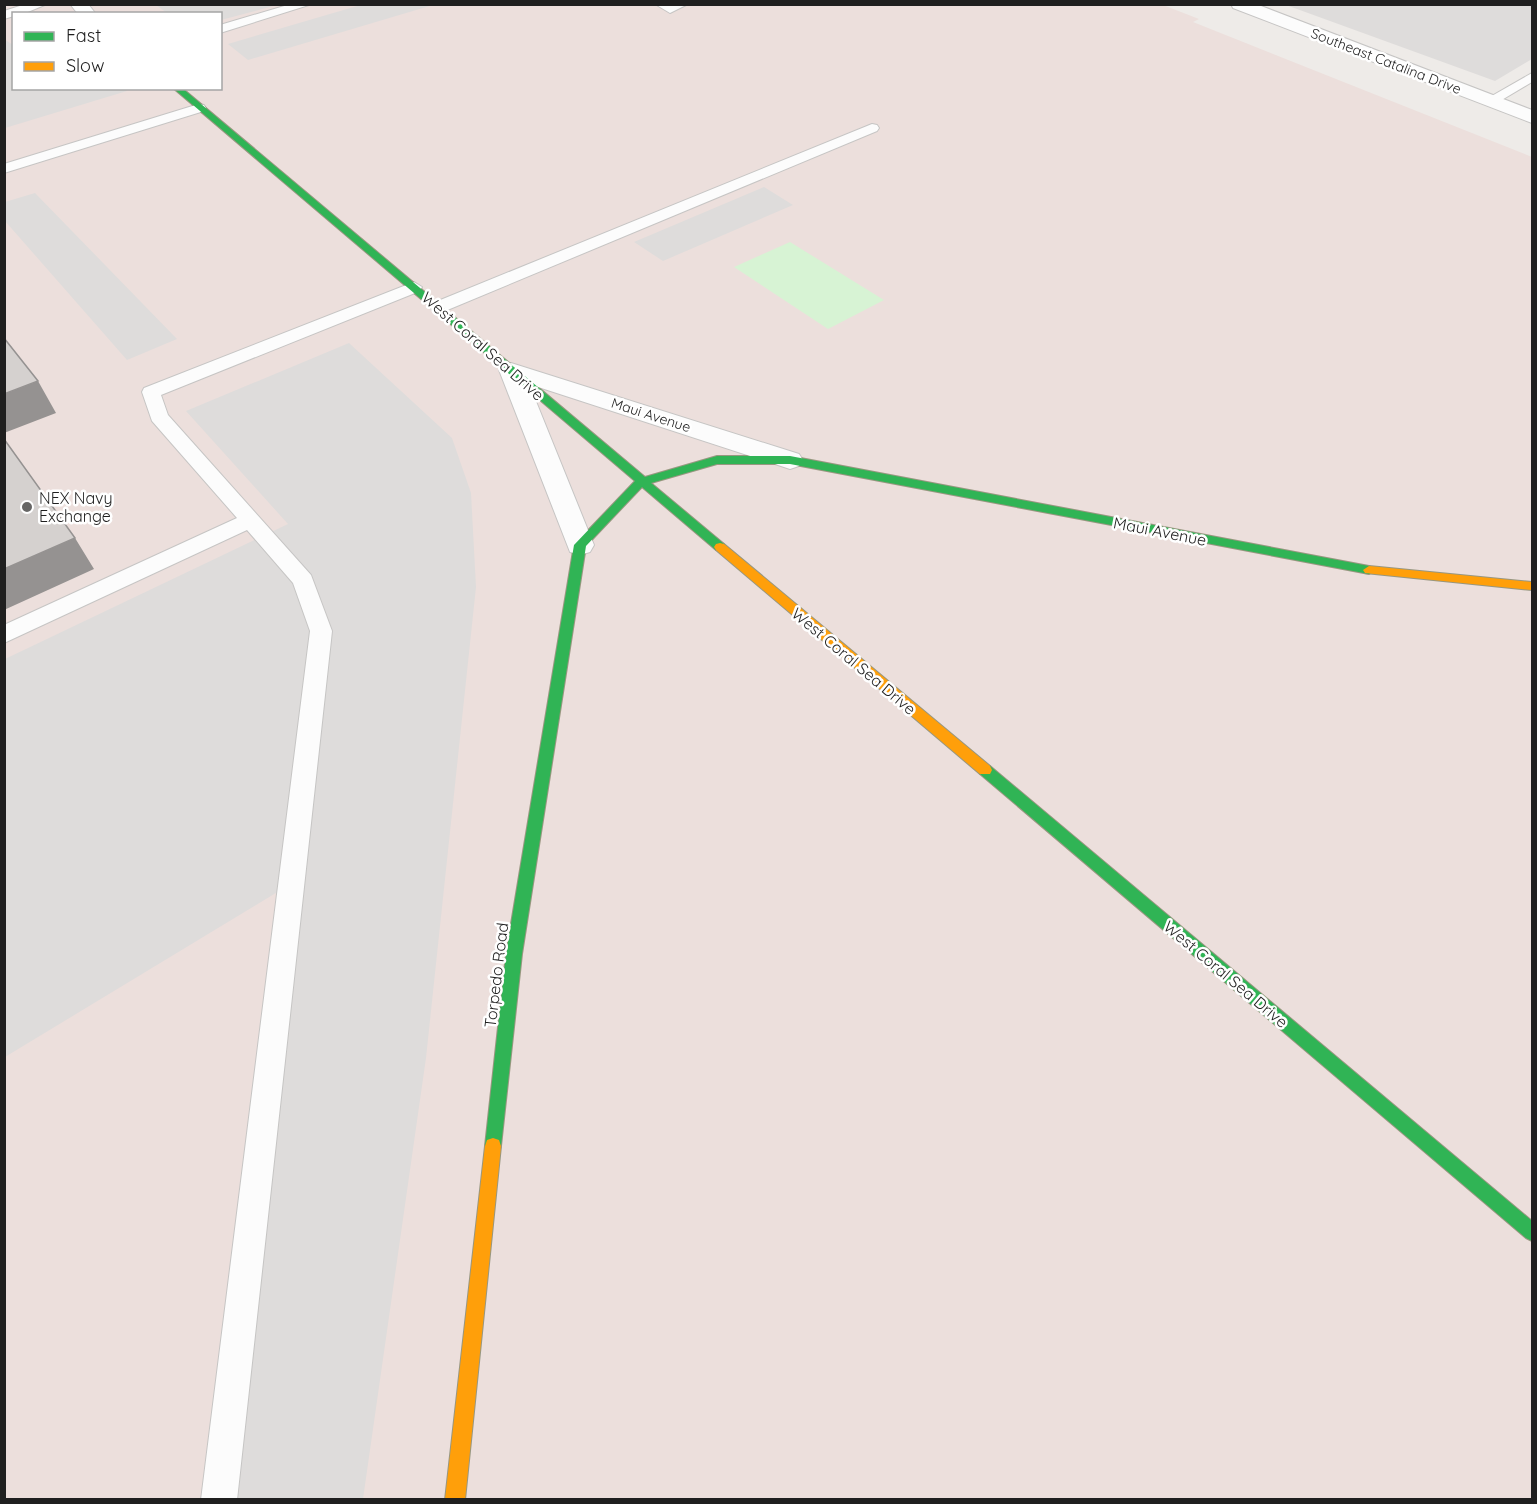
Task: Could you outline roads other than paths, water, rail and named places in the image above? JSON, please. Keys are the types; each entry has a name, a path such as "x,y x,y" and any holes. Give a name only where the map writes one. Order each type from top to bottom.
{"street":[{"name":"Southeast Catalina Drive","path":"1239,4 1533,117"},
{"name":"West Coral Sea Drive","path":"179,90 414,287 640,482 1533,1232"},
{"name":"Maui Avenue","path":"511,370 790,460 1365,570 1533,586"},
{"path":"511,370 580,545 640,482"},
{"name":"Maui Avenue","path":"640,482 717,460 790,460"},
{"name":"Torpedo Road","path":"455,1500 514,954 580,545"}],"lane":[{"path":"14,12 41,4"},
{"path":"222,28 306,4"},
{"path":"661,4 670,9 682,4"},
{"path":"1490,101 1533,77"},
{"path":"4,169 199,108"},
{"path":"438,308 872,128"},
{"path":"219,1500 321,631 303,580 159,417 151,392 414,287"},
{"path":"4,635 250,520"}],"place":[{"name":"NEX Navy Exchange","path":"27,507"}]}
